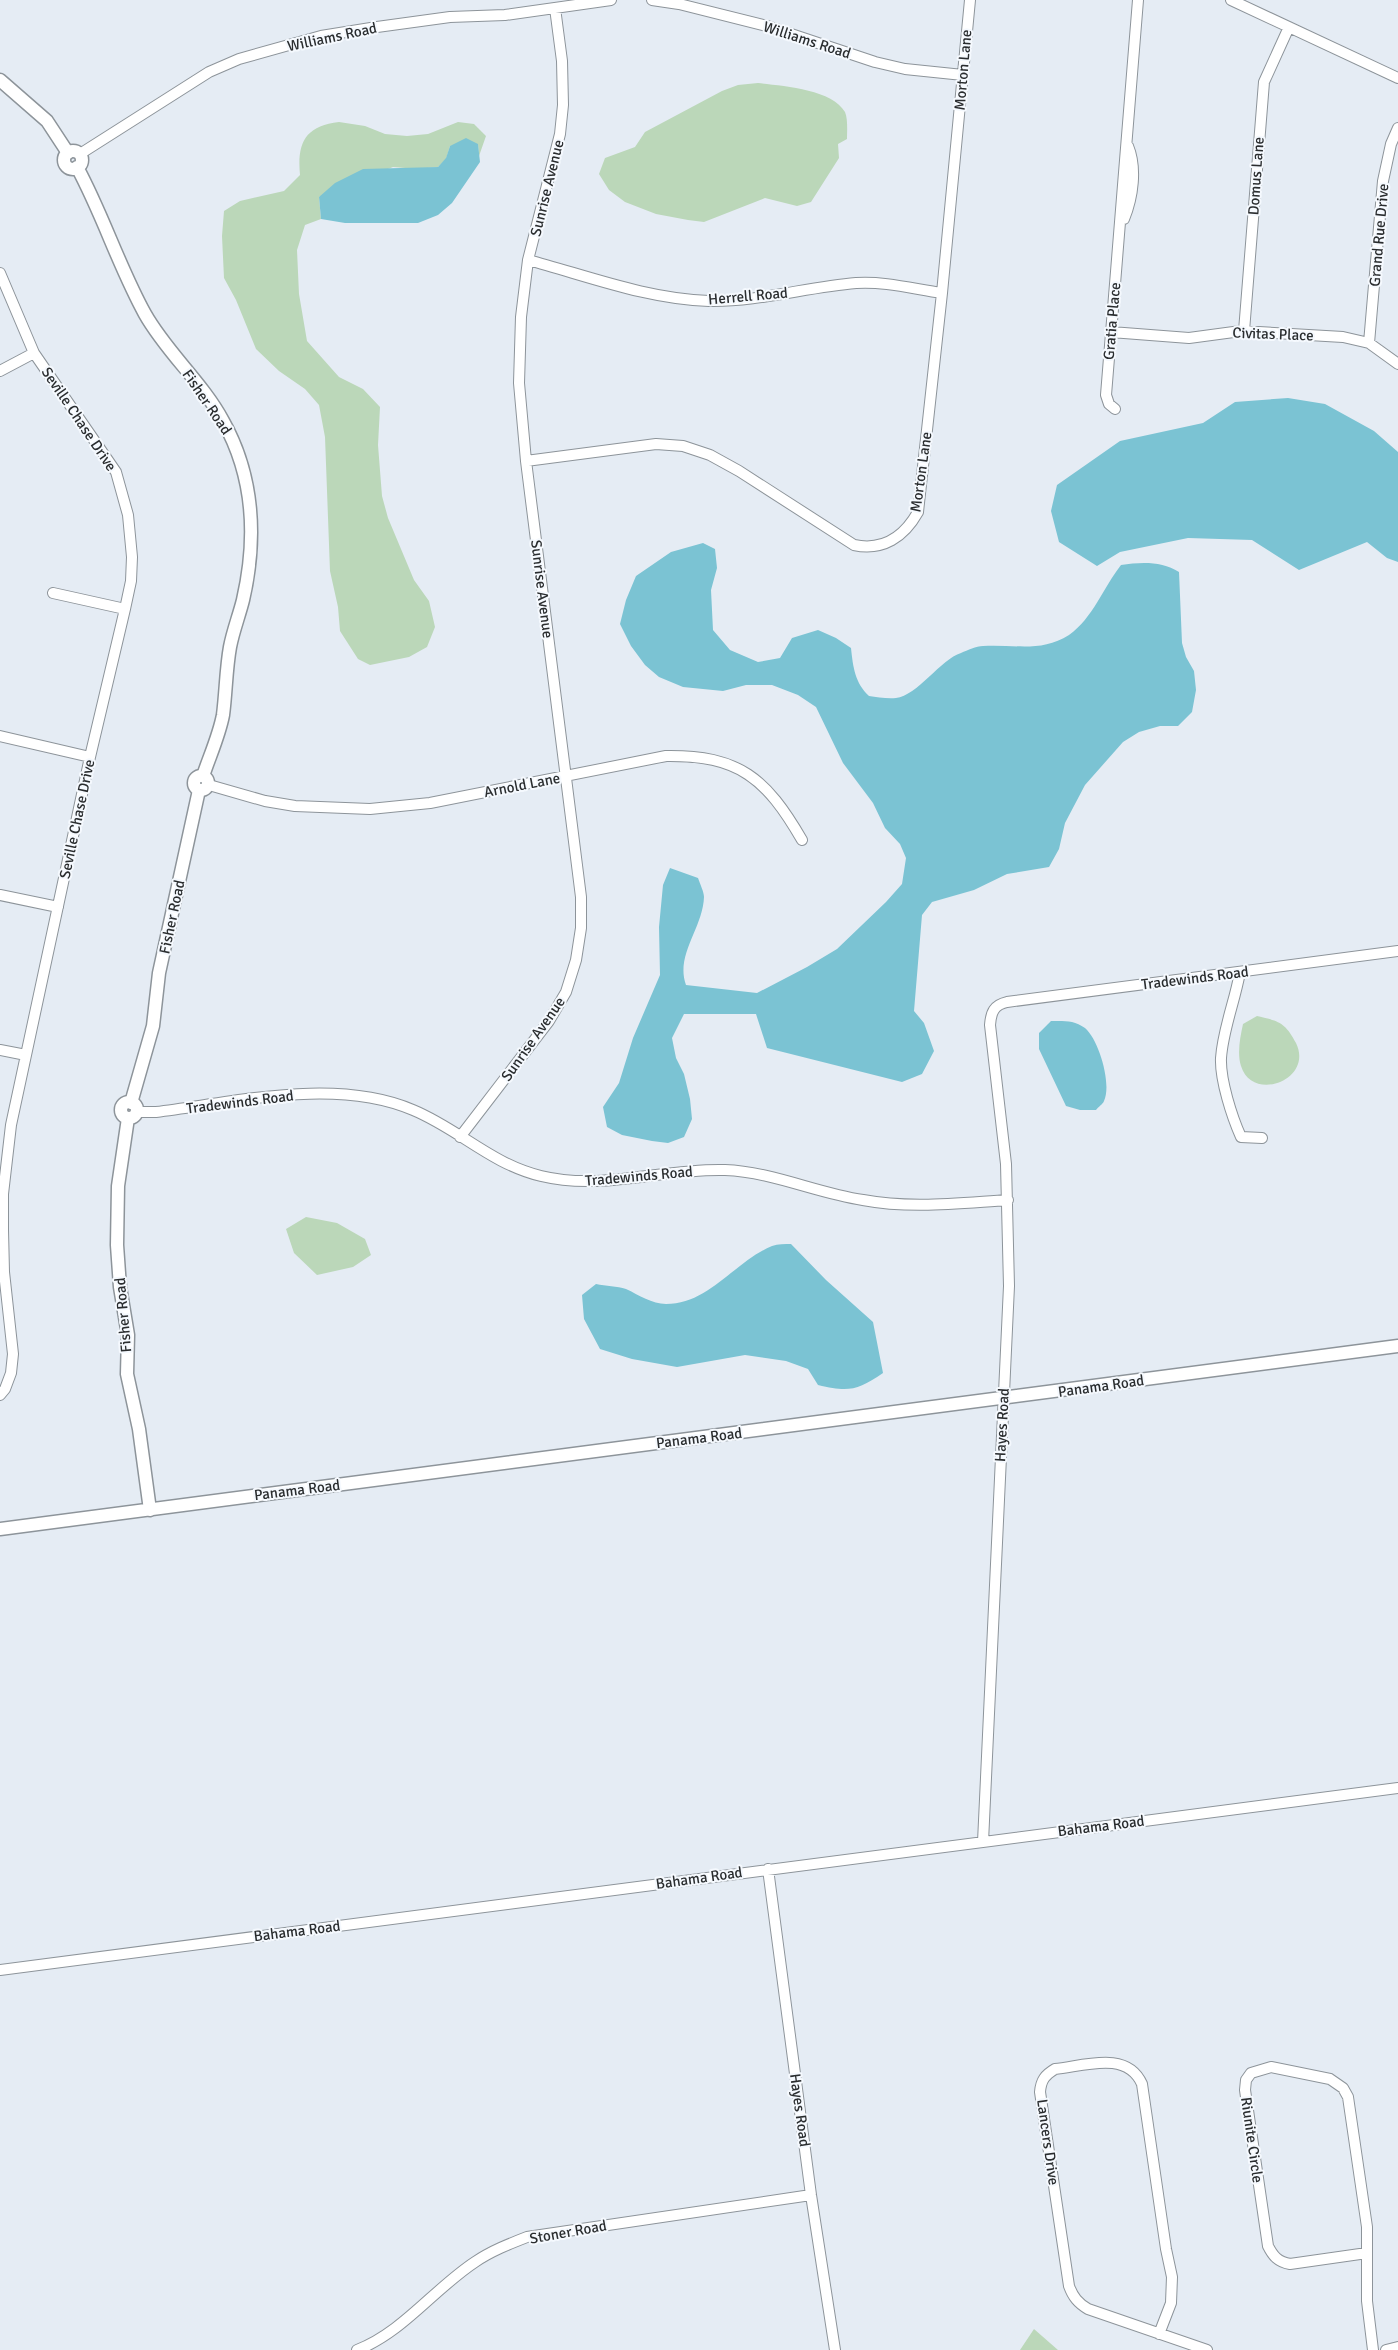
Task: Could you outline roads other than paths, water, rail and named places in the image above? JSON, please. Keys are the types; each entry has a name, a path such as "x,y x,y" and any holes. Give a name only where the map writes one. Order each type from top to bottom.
{"street":[{"name":"Williams Road","path":"74,153 209,72 240,59 321,36 377,27 450,17 505,15 611,0"},
{"name":"Williams Road","path":"652,0 679,4 775,28 875,62 905,69 963,75"},
{"name":"Morton Lane","path":"526,461 656,444 683,446 710,455 739,470 854,545 870,548 882,545 911,525 918,512 942,293 970,0"},
{"name":"Gratia Place","path":"1115,410 1109,404 1106,395 1138,0"},
{"path":"1231,0 1398,78"},
{"name":"Sunrise Avenue","path":"460,1137 549,1021 566,992 576,960 581,928 581,898 526,461 519,384 521,317 528,260 560,134 563,105 562,61 555,8"},
{"name":"Domus Lane","path":"1244,331 1264,82 1289,27"},
{"path":"0,80 47,121 74,153"},
{"name":"Grand Rue Drive","path":"1369,343 1383,182 1390,150 1398,128"},
{"name":"Fisher Road","path":"74,153 82,162 77,167 93,198 117,259 147,317 223,420 237,449 247,488 252,526 249,570 230,647 223,714 215,749 204,783 159,973 153,1026 132,1111 118,1186 117,1245 120,1287 128,1335 127,1374 139,1429 150,1510"},
{"name":"Herrell Road","path":"528,260 624,287 681,298 730,300 857,283 942,293"},
{"name":"Seville Chase Drive","path":"0,273 34,352 116,472 128,515 131,549 131,581 90,757 26,1055 6,1162 3,1194 2,1272 13,1354 11,1373 6,1389 0,1395"},
{"name":"Civitas Place","path":"1111,332 1189,338 1244,331 1343,337 1369,343 1398,364"},
{"path":"0,371 34,352"},
{"path":"53,593 125,609"},
{"path":"0,736 90,757"},
{"name":"Arnold Lane","path":"204,783 265,801 295,806 370,809 430,803 666,756 693,756 723,761 745,772 766,788 785,810 802,840"},
{"path":"0,894 58,908"},
{"name":"Tradewinds Road","path":"994,1009 1000,1004 1007,1002 1398,951"},
{"path":"1240,972 1234,1003 1227,1021 1221,1060 1234,1123 1241,1137 1262,1138"},
{"name":"Hayes Road","path":"983,1842 1009,1286 1006,1164 990,1025 994,1009"},
{"path":"0,1050 26,1055"},
{"name":"Tradewinds Road","path":"132,1111 156,1112 303,1094 337,1093 366,1096 412,1109 439,1122 496,1160 540,1176 570,1182 603,1182 688,1171 725,1170 752,1172 859,1200 893,1205 1008,1200"},
{"name":"Panama Road","path":"0,1529 1398,1346"},
{"name":"Bahama Road","path":"0,1970 1398,1788"},
{"name":"Hayes Road","path":"768,1869 811,2195 835,2350"},
{"name":"Lancers Drive","path":"1159,2334 1171,2303 1172,2277 1166,2250 1142,2084 1134,2070 1114,2062 1055,2069 1046,2074 1041,2082 1040,2092 1069,2286 1073,2295 1078,2302 1088,2309 1159,2334 1207,2350"},
{"name":"Riunite Circle","path":"1367,2253 1290,2264 1280,2262 1272,2255 1268,2246 1245,2090 1246,2080 1257,2069 1271,2068 1330,2079 1343,2088 1348,2097 1363,2202 1367,2253 1367,2301 1373,2350"},
{"name":"Stoner Road","path":"357,2350 369,2345 399,2324 475,2262 502,2247 527,2238 811,2195"},
{"path":"1386,2350 1398,2347"}],"water":[{"path":"466,138 478,144 480,162 452,203 438,215 418,223 345,223 321,219 319,197 335,183 363,169 438,167 446,158 450,146"},
{"path":"1288,398 1325,404 1374,431 1398,452 1398,562 1387,558 1367,542 1299,570 1252,540 1188,538 1120,552 1097,566 1059,542 1051,511 1057,485 1120,441 1203,423 1235,402"},
{"path":"703,543 715,549 717,568 711,590 713,630 730,650 758,662 780,658 792,638 818,630 836,638 851,648 858,680 869,696 889,698 904,696 921,684 945,662 972,648 983,646 1038,646 1059,641 1069,635 1085,620 1121,565 1144,563 1166,566 1179,572 1182,643 1186,657 1194,671 1196,690 1192,712 1178,726 1160,726 1139,732 1123,742 1085,785 1065,823 1059,849 1049,867 1007,874 974,890 932,902 922,915 914,1011 924,1023 934,1051 922,1074 902,1082 767,1048 756,1014 684,1014 672,1038 676,1058 684,1074 690,1099 692,1119 684,1137 668,1143 622,1135 607,1127 603,1107 619,1083 633,1038 660,975 659,927 663,885 670,868 698,878 704,895 699,920 684,963 686,985 757,993 837,949 902,884 906,858 900,844 885,828 873,803 843,763 816,707 798,695 772,685 746,685 723,691 683,687 659,677 645,665 631,646 620,624 626,600 636,576 671,552"},
{"path":"1051,1021 1069,1021 1081,1025 1095,1042 1103,1063 1106,1084 1104,1101 1096,1110 1080,1110 1066,1106 1039,1049 1039,1033"},
{"path":"791,1244 826,1280 873,1322 883,1373 859,1387 837,1389 818,1385 808,1369 786,1361 745,1355 677,1367 632,1359 600,1349 584,1319 582,1295 596,1284 626,1289 661,1304 681,1302 708,1290 758,1253 774,1245"}]}
